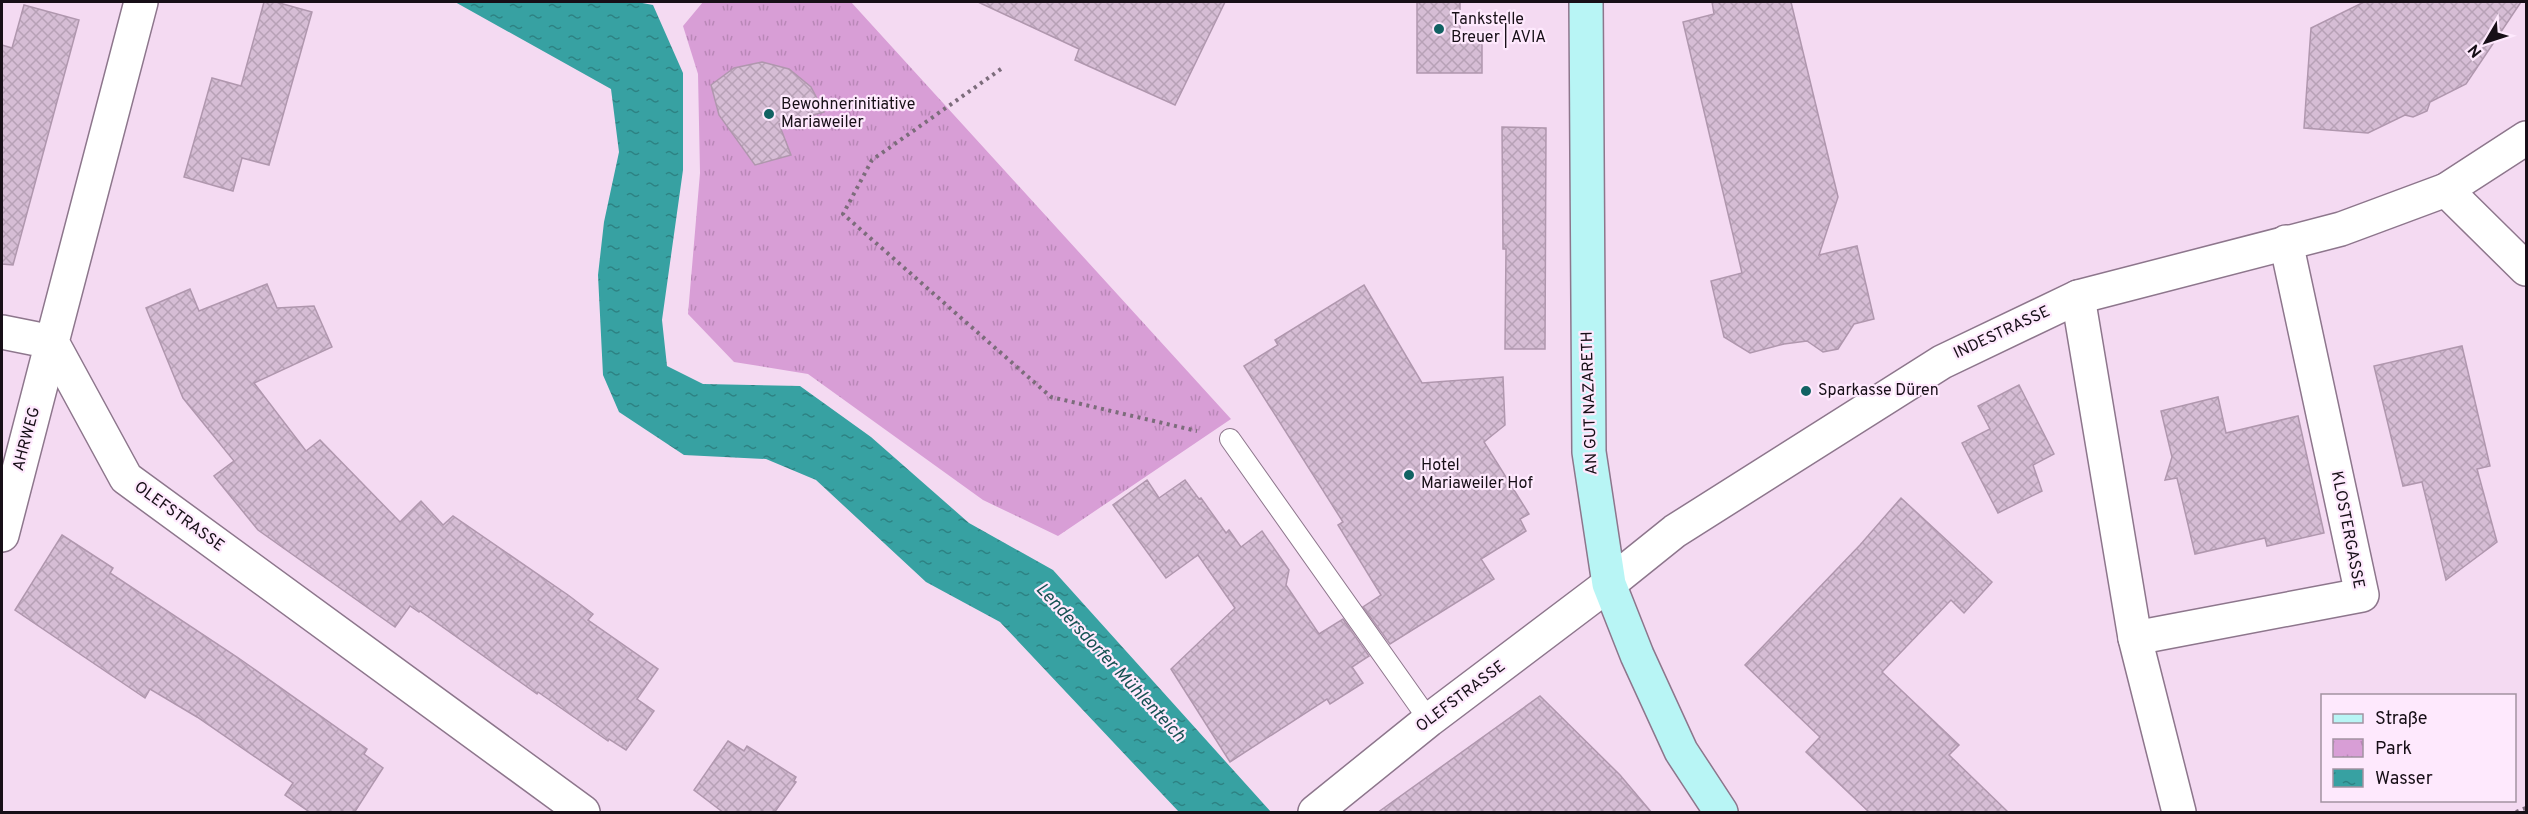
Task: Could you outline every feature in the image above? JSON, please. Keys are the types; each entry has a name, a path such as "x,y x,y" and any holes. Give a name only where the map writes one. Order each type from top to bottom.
{"main road":[{"name":"AN GUT NAZARETH","path":"1586,2 1589,452 1609,584 1637,655 1681,751 1721,813"}],"street":[{"path":"2,332 52,342 141,2"},
{"name":"INDESTRASSE","path":"1609,584 1694,519 1942,362 2078,297 2341,229 2446,190 2526,138"},
{"path":"2446,190 2526,269"},
{"name":"KLOSTERGASSE","path":"2135,638 2362,595 2286,242"},
{"path":"2078,297 2135,638 2179,813"},
{"name":"AHRWEG","path":"2,535 52,342"},
{"name":"OLEFSTRASSE","path":"52,342 126,478 584,813"},
{"name":"OLEFSTRASSE","path":"1316,813 1429,720 1609,584"}],"lane":[{"path":"1230,439 1429,720"}],"path":[{"path":"1001,69 872,160 843,214 1051,397 1230,439"},
{"path":"2516,813 2526,808"}],"green space":[{"path":"703,2 851,2 1231,419 1058,536 983,500 808,374 734,362 688,314 700,173 698,74 683,26"}],"water":[{"name":"Lendersdorfer Mühlenteich","path":"455,2 637,2 653,5 683,73 683,170 662,320 667,366 703,384 800,386 871,437 969,523 1053,570 1271,812 1179,812 1000,622 926,582 816,480 766,459 684,455 619,412 603,375 598,275 604,222 619,152 611,89"}],"building":[{"path":"264,2 276,2 312,12 269,165 242,158 233,191 184,177 212,78 241,86"},
{"path":"978,2 1225,2 1175,105 1075,60 1079,49"},
{"name":"Tankstelle Breuer | AVIA","path":"1417,2 1460,2 1460,38 1482,38 1482,73 1417,73"},
{"path":"1712,2 1791,2 1838,197 1819,255 1857,246 1874,319 1854,324 1838,349 1823,352 1807,341 1784,344 1750,353 1724,337 1711,281 1742,273 1683,22 1714,14"},
{"path":"2364,2 2521,2 2466,84 2430,102 2427,111 2413,117 2405,115 2368,133 2304,128 2311,28"},
{"path":"24,5 79,20 13,265 2,264 2,45 12,48"},
{"name":"Bewohnerinitiative Mariaweiler","path":"762,62 789,69 811,87 824,112 779,124 791,155 755,165 719,115 711,85 734,68"},
{"path":"1502,127 1546,128 1545,349 1505,349 1506,249 1503,249"},
{"path":"267,284 277,308 314,306 332,347 254,383 306,451 320,440 400,522 421,501 443,525 453,516 568,595 593,614 588,620 658,669 637,699 654,711 626,750 609,739 608,741 538,692 537,694 420,611 410,606 395,627 258,530 214,476 234,461 183,398 146,308 190,289 199,311"},
{"name":"Hotel Mariaweiler Hof","path":"1364,285 1422,383 1503,377 1505,425 1484,442 1529,514 1520,519 1526,531 1481,559 1494,579 1390,644 1363,607 1381,595 1338,525 1343,522 1244,366 1278,345 1275,340"},
{"path":"2462,346 2490,466 2477,469 2497,542 2446,580 2422,482 2403,486 2374,366"},
{"path":"2019,385 2054,454 2033,465 2042,491 1998,513 1962,443 1990,429 1978,406"},
{"path":"2218,397 2226,433 2298,416 2324,533 2267,546 2265,538 2195,554 2177,478 2165,480 2172,457 2161,411"},
{"path":"1147,480 1159,498 1185,480 1226,533 1229,530 1241,547 1262,531 1289,570 1286,585 1319,634 1343,619 1369,656 1352,667 1363,683 1330,704 1327,699 1230,762 1171,669 1235,608 1198,555 1166,578 1113,505"},
{"path":"1901,498 1992,582 1964,613 1951,600 1882,672 1959,745 1949,755 2009,813 1870,813 1806,752 1820,737 1745,665 1860,545"},
{"path":"62,535 113,568 110,573 237,657 367,749 364,754 383,768 354,813 311,813 285,795 293,783 197,717 150,689 145,698 15,610"},
{"path":"1540,696 1620,775 1652,813 1377,813"},
{"path":"728,741 744,751 747,746 796,777 794,781 796,782 774,813 724,813 694,790"}],"place":[{"name":"Tankstelle Breuer | AVIA","path":"1439,29"},
{"name":"Bewohnerinitiative Mariaweiler","path":"769,114"},
{"name":"Sparkasse Düren","path":"1806,391"},
{"name":"Hotel Mariaweiler Hof","path":"1409,475"}]}
